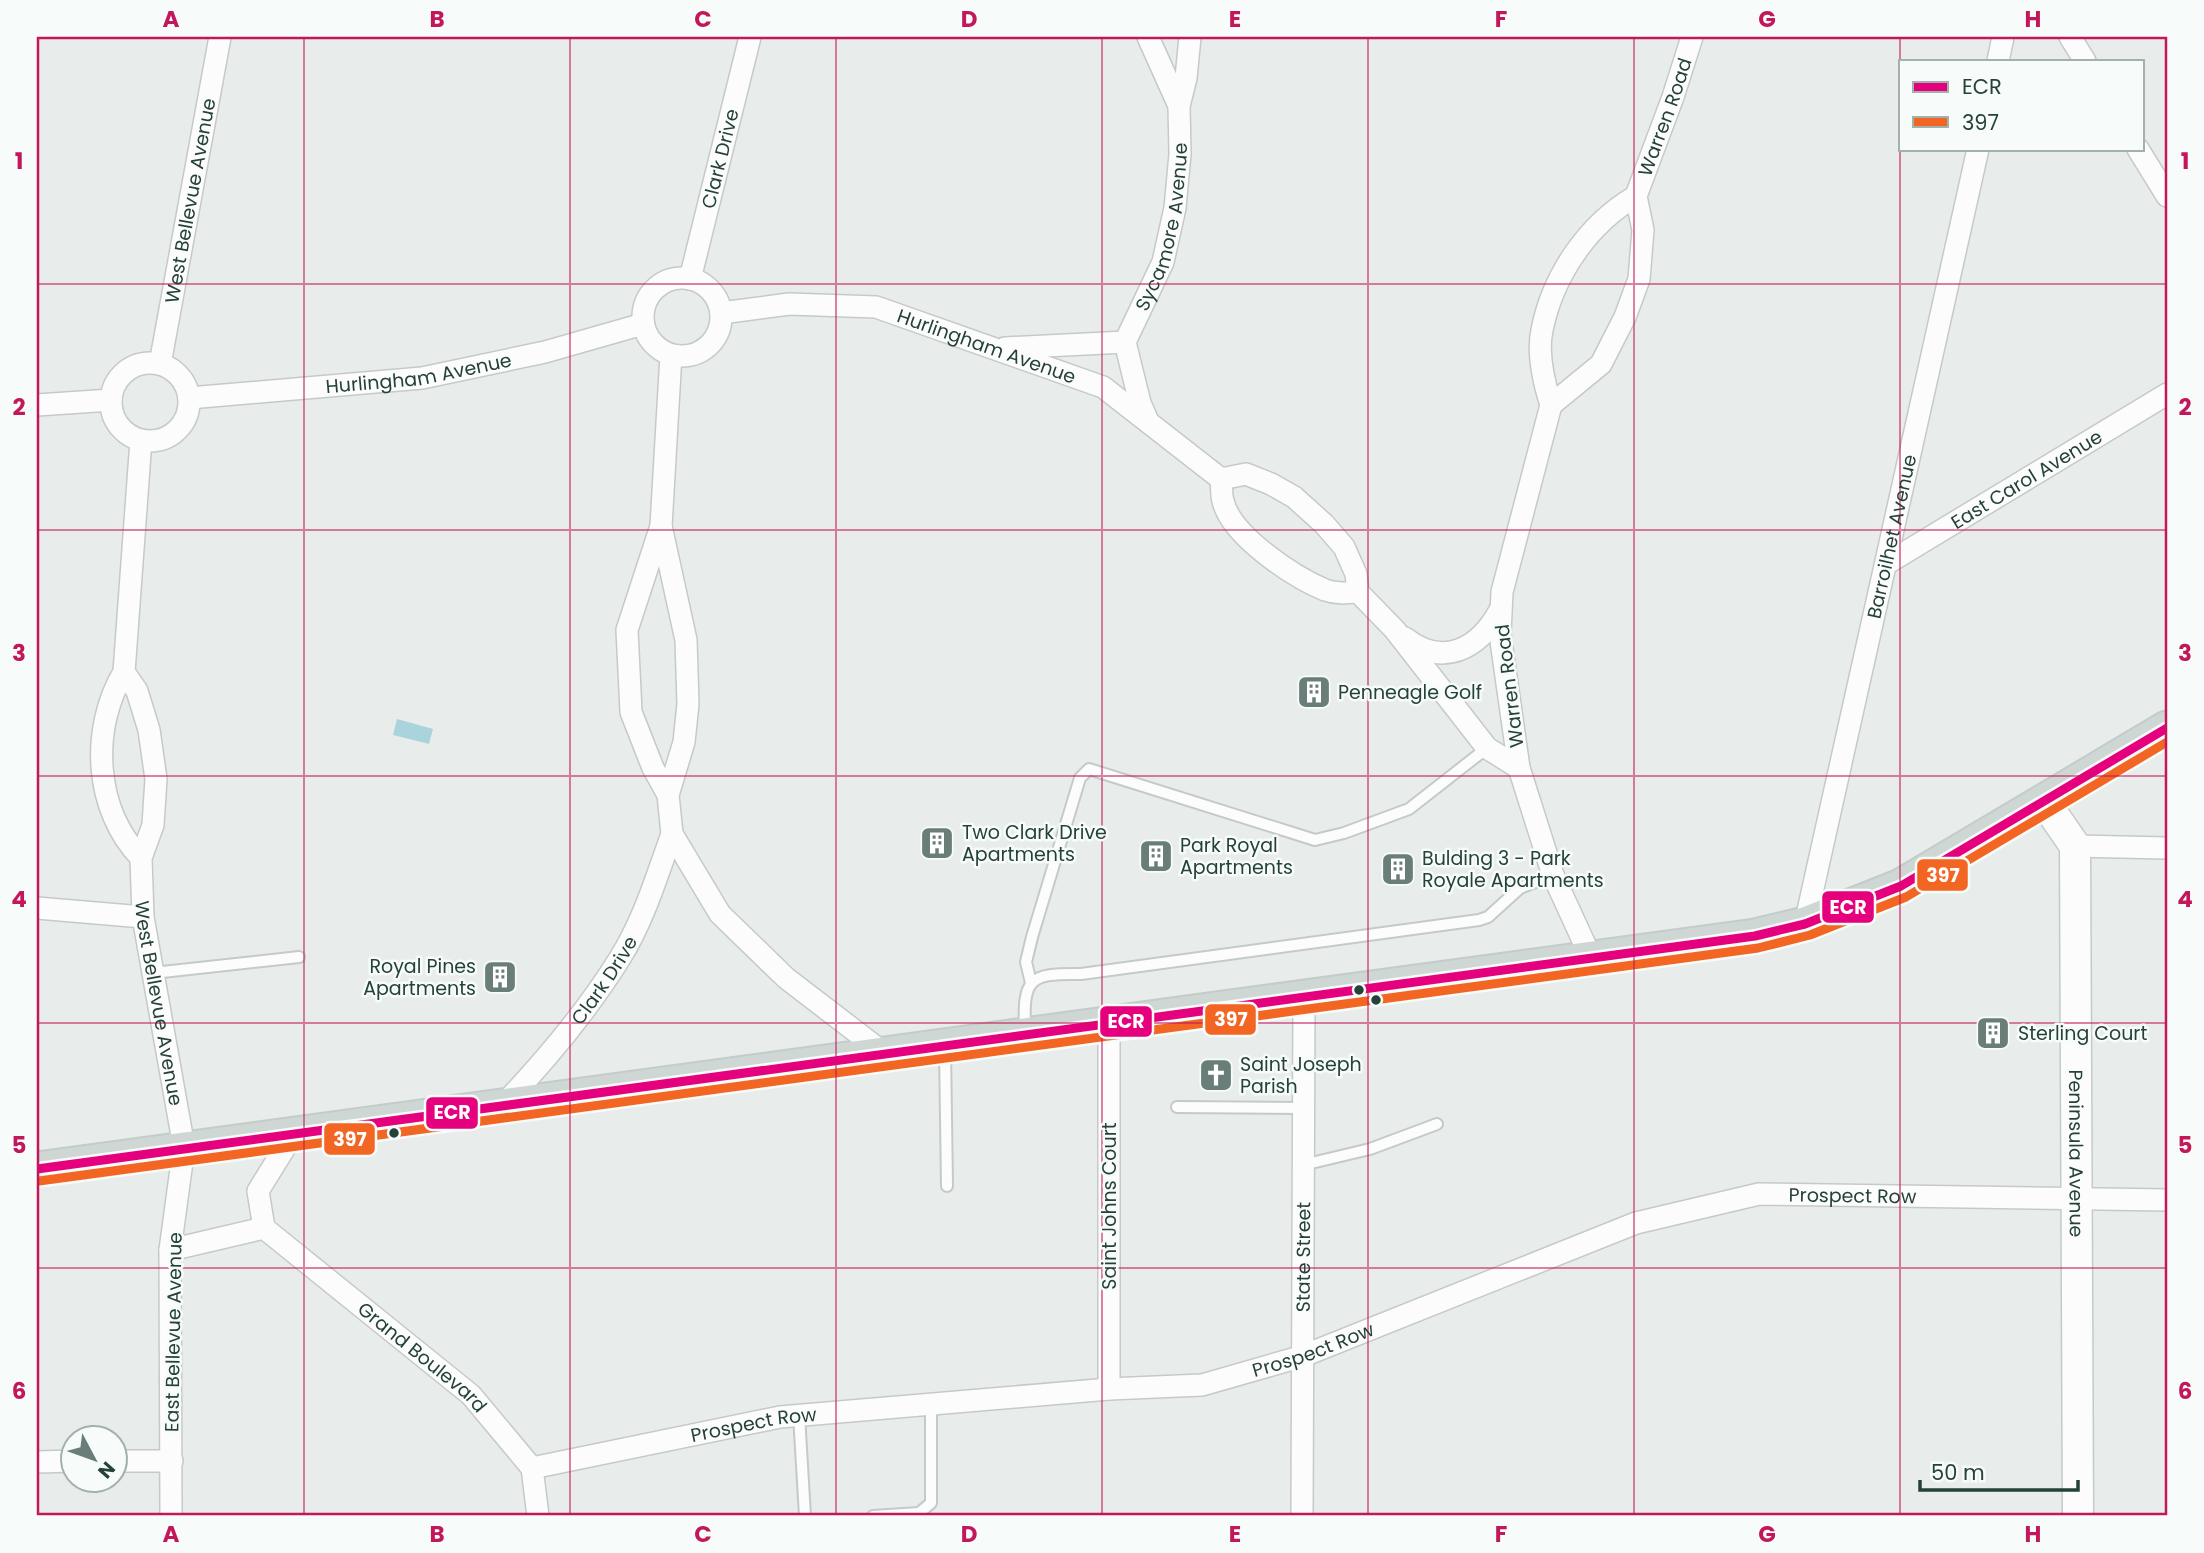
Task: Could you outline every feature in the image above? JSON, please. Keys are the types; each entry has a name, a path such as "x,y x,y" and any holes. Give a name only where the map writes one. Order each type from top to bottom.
{"main road":[{"path":"37,1169 184,1147 1705,945 1805,924 1901,886 2167,728"},
{"path":"2044,801 2075,846"},
{"name":"Peninsula Avenue","path":"2075,846 2078,1516"}],"street":[{"name":"West Bellevue Avenue","path":"160,364 220,37"},
{"name":"Clark Drive","path":"690,279 750,37"},
{"name":"Sycamore Avenue","path":"1148,37 1178,106"},
{"name":"Sycamore Avenue","path":"1125,342 1163,262 1172,222 1180,154 1178,106 1186,78 1190,37"},
{"name":"Warren Road","path":"1551,405 1601,364 1625,317 1640,267 1643,230 1636,196 1692,37"},
{"path":"1997,60 2003,37"},
{"path":"2070,37 2084,60"},
{"name":"Barroilhet Avenue","path":"1805,924 1978,150"},
{"path":"2139,150 2167,196"},
{"name":"Warren Road","path":"1592,960 1553,875 1519,768 1505,686 1501,607 1502,592 1551,405 1544,381 1541,332 1555,286 1583,240 1611,211 1636,196"},
{"path":"690,279 711,291 721,313 720,326 707,347 684,356 671,355 652,343 643,324 643,311 655,289 665,281 690,279"},
{"name":"Hurlingham Avenue","path":"721,313 789,304 876,307 1103,387 1221,479"},
{"name":"Hurlingham Avenue","path":"189,398 422,378 545,352 643,324"},
{"path":"995,349 1125,342 1140,403 1148,421"},
{"name":"Clark Drive","path":"668,795 653,768 631,712 627,630 661,526 671,355"},
{"path":"148,363 160,364 180,376 189,398 184,422 176,431 165,438 141,440 119,426 111,400 113,389 127,371 148,363"},
{"name":"East Carol Avenue","path":"1886,564 2167,394"},
{"path":"37,405 111,400"},
{"path":"141,440 124,672 112,692 104,719 102,752 104,785 111,813 121,835 141,858"},
{"path":"1358,592 1338,593 1325,589 1291,572 1262,550 1231,518 1223,503 1221,479 1246,474 1294,497 1344,547 1356,574 1358,592 1395,630 1488,748 1519,768"},
{"name":"Clark Drive","path":"661,526 687,640 688,704 684,742 668,795 672,834 720,914 786,978 885,1054"},
{"path":"1395,630 1421,650 1440,653 1460,650 1482,636 1501,607"},
{"name":"West Bellevue Avenue","path":"124,672 137,691 149,730 156,779 153,825 141,858 143,917 184,1147"},
{"name":"Clark Drive","path":"503,1105 567,1033 621,957 646,904 672,834"},
{"path":"2075,846 2167,848"},
{"path":"37,908 143,917"},
{"name":"State Street","path":"1302,1516 1304,998"},
{"name":"Saint Johns Court","path":"1109,1389 1110,1024"},
{"path":"170,1250 264,1228 258,1191 294,1133"},
{"name":"East Bellevue Avenue","path":"171,1516 170,1250 184,1147"},
{"name":"Prospect Row","path":"532,1468 799,1415 1109,1389 1202,1385 1303,1356 1636,1223 1759,1194 2167,1200"},
{"name":"Grand Boulevard","path":"264,1228 471,1395 532,1468"},
{"path":"37,1462 60,1461"},
{"path":"130,1461 172,1461"},
{"path":"532,1468 538,1516"}],"lane":[{"path":"1031,984 1026,962 1032,937 1080,778 1088,769 1315,840 1344,833 1409,809 1488,748"},
{"path":"1025,1035 1024,999 1031,984 1042,975 1081,974 1479,920 1488,916 1520,888 1553,875"},
{"path":"153,973 299,957"},
{"path":"945,1046 947,1186"},
{"path":"1177,1107 1303,1108"},
{"path":"1303,1165 1370,1149 1437,1124"},
{"path":"873,1516 919,1513 931,1503 932,1404"},
{"path":"799,1415 805,1516"}],"water":[{"path":"397,719 433,729 429,744 393,735"}],"transit line":[{"name":"ECR","path":"37,1169 1755,936 1805,924 1901,886 2167,728"},
{"name":"397","path":"39,1181 1758,948 1810,935 1906,897 2167,742"}],"place":[{"name":"Penneagle Golf","path":"1314,692"},
{"name":"Two Clark Drive Apartments","path":"937,843"},
{"name":"Park Royal Apartments","path":"1156,856"},
{"name":"Bulding 3 - Park Royale Apartments","path":"1398,869"},
{"name":"Royal Pines Apartments","path":"500,977"},
{"name":"Sterling Court","path":"1993,1033"},
{"name":"Saint Joseph Parish","path":"1216,1075"}]}
